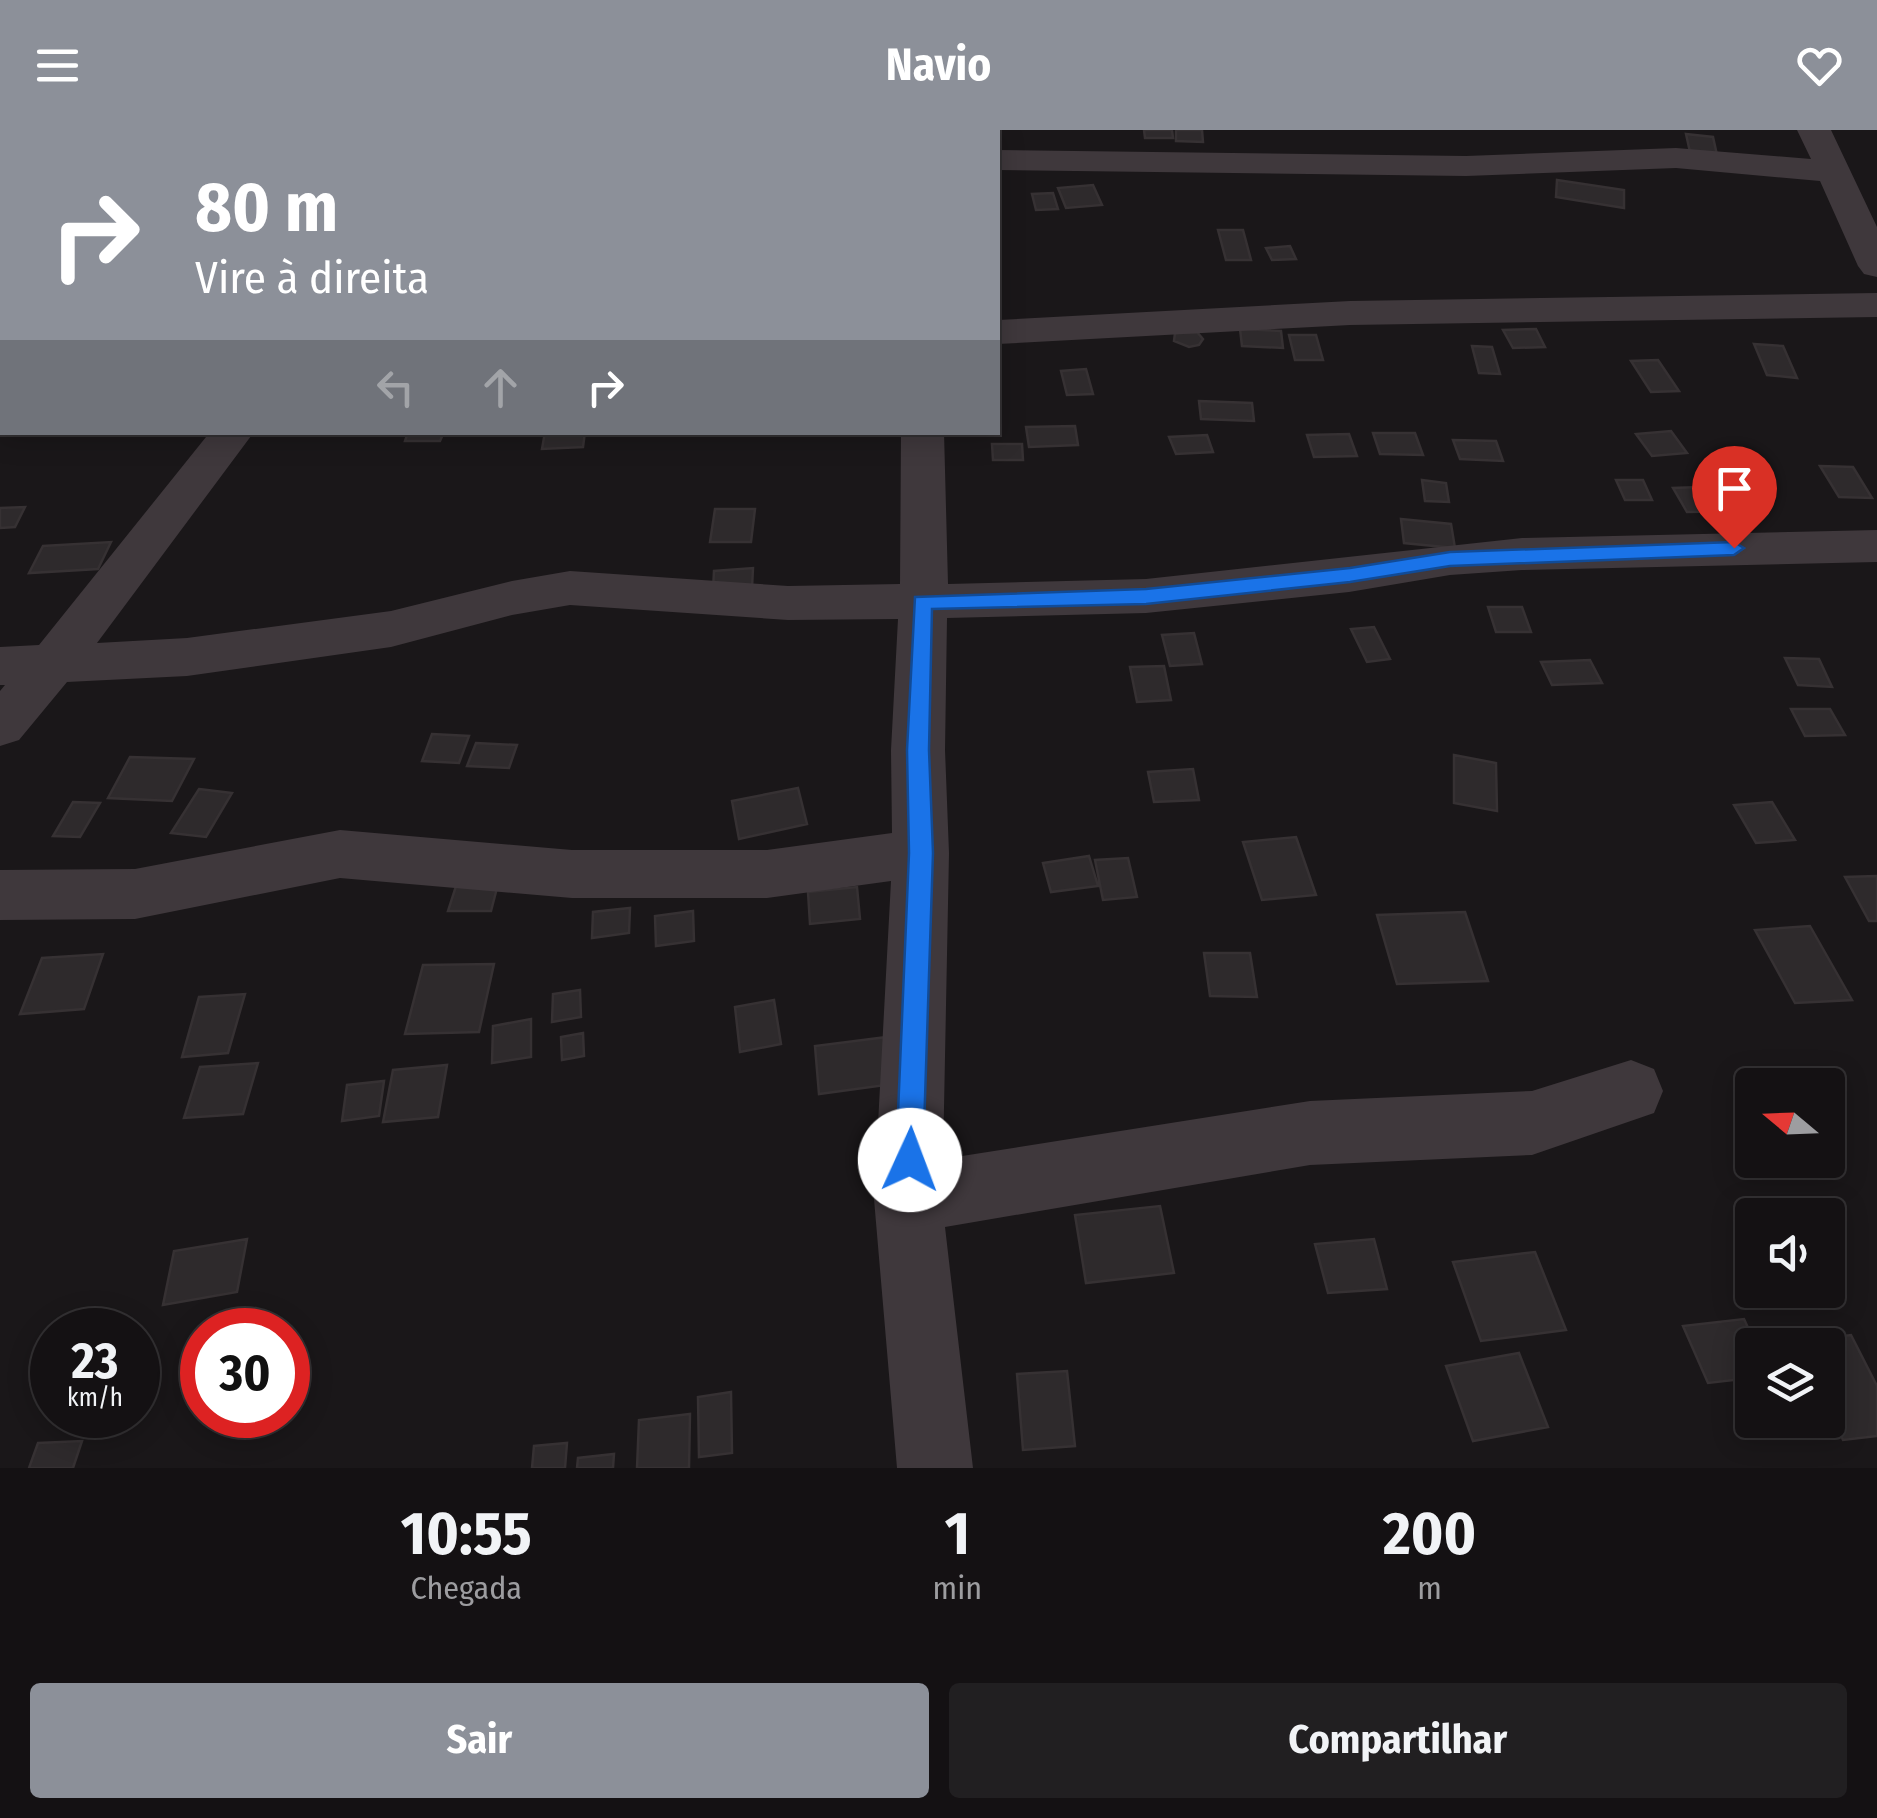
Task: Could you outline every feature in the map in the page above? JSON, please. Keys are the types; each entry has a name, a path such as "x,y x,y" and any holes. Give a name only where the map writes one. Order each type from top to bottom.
{"street":[{"path":"1814,130 1877,266"},
{"path":"1000,160 1466,166 1658,158 1836,172"},
{"path":"1000,332 1390,312 1877,305"},
{"path":"0,726 54,664 231,435"},
{"path":"922,435 926,524 918,750 921,853 908,1199 935,1468"},
{"path":"0,666 187,657 391,630 512,598 570,588 661,591 721,601 922,602 1146,596 1522,554 1877,546"},
{"path":"0,896 135,894 340,854 572,874 766,874 921,853"},
{"path":"908,1199 1310,1134 1532,1123 1631,1091"}],"building":[{"path":"1144,130 1172,130 1173,138 1145,138"},
{"path":"1176,130 1202,130 1203,142 1176,141"},
{"path":"1686,134 1713,137 1717,155 1690,152"},
{"path":"1557,180 1624,190 1624,208 1556,197"},
{"path":"1093,185 1102,205 1066,208 1058,188"},
{"path":"1053,193 1058,209 1036,210 1032,194"},
{"path":"1218,230 1243,230 1251,260 1226,260"},
{"path":"1290,246 1296,259 1272,260 1266,248"},
{"path":"1240,329 1281,331 1283,348 1242,346"},
{"path":"1536,329 1545,347 1513,348 1503,330"},
{"path":"1197,332 1203,339 1199,345 1189,347 1174,341 1175,333"},
{"path":"1289,335 1316,335 1323,360 1295,360"},
{"path":"1754,344 1783,346 1797,378 1767,375"},
{"path":"1472,346 1492,347 1500,374 1479,373"},
{"path":"1658,360 1679,391 1651,392 1631,361"},
{"path":"1086,369 1093,394 1067,395 1061,371"},
{"path":"1199,401 1252,403 1254,421 1201,419"},
{"path":"1075,426 1078,445 1029,447 1026,427"},
{"path":"1671,431 1687,453 1652,456 1636,434"},
{"path":"1373,433 1415,433 1423,455 1380,454"},
{"path":"1349,434 1357,456 1314,457 1307,435"},
{"path":"407,435 443,435 440,441 405,441"},
{"path":"544,435 585,435 583,447 542,449"},
{"path":"1207,435 1213,452 1176,454 1169,437"},
{"path":"1453,440 1496,441 1503,461 1460,459"},
{"path":"992,444 1022,444 1023,460 993,460"},
{"path":"1750,455 1768,485 1735,485 1718,456"},
{"path":"1820,466 1853,467 1872,498 1839,497"},
{"path":"1422,480 1446,483 1449,502 1425,501"},
{"path":"1616,480 1643,480 1652,500 1625,500"},
{"path":"1730,486 1745,511 1687,512 1673,488"},
{"path":"25,507 15,527 0,528 0,508"},
{"path":"715,509 755,509 751,542 710,542"},
{"path":"1401,519 1451,524 1455,548 1404,543"},
{"path":"111,542 98,569 29,573 43,546"},
{"path":"753,568 752,588 713,591 714,571"},
{"path":"1488,607 1522,607 1531,632 1496,632"},
{"path":"1374,627 1390,659 1367,662 1351,629"},
{"path":"1194,633 1202,664 1170,666 1162,635"},
{"path":"1785,658 1819,659 1832,687 1798,685"},
{"path":"1590,660 1602,683 1552,685 1541,662"},
{"path":"1164,666 1171,700 1137,702 1130,667"},
{"path":"1791,709 1830,709 1845,735 1805,736"},
{"path":"432,734 469,736 459,763 422,761"},
{"path":"476,743 517,745 509,768 467,766"},
{"path":"1454,755 1496,763 1497,811 1454,803"},
{"path":"130,757 194,759 172,801 108,798"},
{"path":"1193,769 1199,800 1154,802 1148,772"},
{"path":"798,788 807,824 739,839 732,801"},
{"path":"199,789 232,793 206,837 171,833"},
{"path":"73,802 100,803 80,837 53,836"},
{"path":"1772,802 1795,840 1756,843 1734,805"},
{"path":"1296,837 1316,895 1262,900 1243,842"},
{"path":"1089,856 1098,886 1051,892 1043,863"},
{"path":"1128,858 1137,897 1103,900 1095,860"},
{"path":"1877,876 1877,921 1869,921 1845,877"},
{"path":"457,883 498,884 491,911 448,911"},
{"path":"857,887 860,919 810,924 808,892"},
{"path":"630,908 629,933 592,938 593,912"},
{"path":"693,911 694,941 656,946 655,916"},
{"path":"1465,912 1488,981 1397,984 1377,915"},
{"path":"1810,926 1852,1000 1795,1003 1755,930"},
{"path":"1204,953 1250,953 1257,997 1210,996"},
{"path":"103,954 84,1009 20,1014 42,958"},
{"path":"494,964 479,1032 405,1034 423,965"},
{"path":"580,990 581,1017 552,1022 553,994"},
{"path":"245,994 228,1053 182,1057 199,997"},
{"path":"774,1000 781,1044 740,1052 735,1007"},
{"path":"531,1019 531,1057 492,1063 493,1026"},
{"path":"583,1033 584,1056 562,1060 561,1037"},
{"path":"887,1037 893,1084 819,1094 815,1046"},
{"path":"258,1063 243,1114 184,1118 200,1067"},
{"path":"447,1065 438,1117 383,1122 393,1070"},
{"path":"384,1081 379,1116 342,1121 347,1085"},
{"path":"1160,1206 1174,1273 1086,1283 1075,1215"},
{"path":"247,1239 237,1292 163,1305 174,1251"},
{"path":"1374,1239 1387,1289 1328,1293 1315,1244"},
{"path":"1535,1252 1566,1330 1481,1341 1453,1262"},
{"path":"1744,1319 1748,1328 1735,1328 1735,1380 1708,1383 1683,1326"},
{"path":"1851,1335 1877,1386 1877,1436 1842,1438 1845,1336"},
{"path":"1519,1353 1548,1427 1473,1441 1446,1366"},
{"path":"1067,1371 1075,1446 1023,1450 1017,1374"},
{"path":"731,1392 732,1453 699,1457 698,1397"},
{"path":"690,1414 689,1468 637,1468 639,1420"},
{"path":"82,1441 73,1468 29,1468 38,1443"},
{"path":"567,1443 565,1468 532,1468 534,1446"},
{"path":"614,1454 613,1468 577,1468 578,1458"}],"route":[{"path":"910,1160 921,853 918,750 922,602 1146,596 1350,575 1450,559 1734,548"}]}
